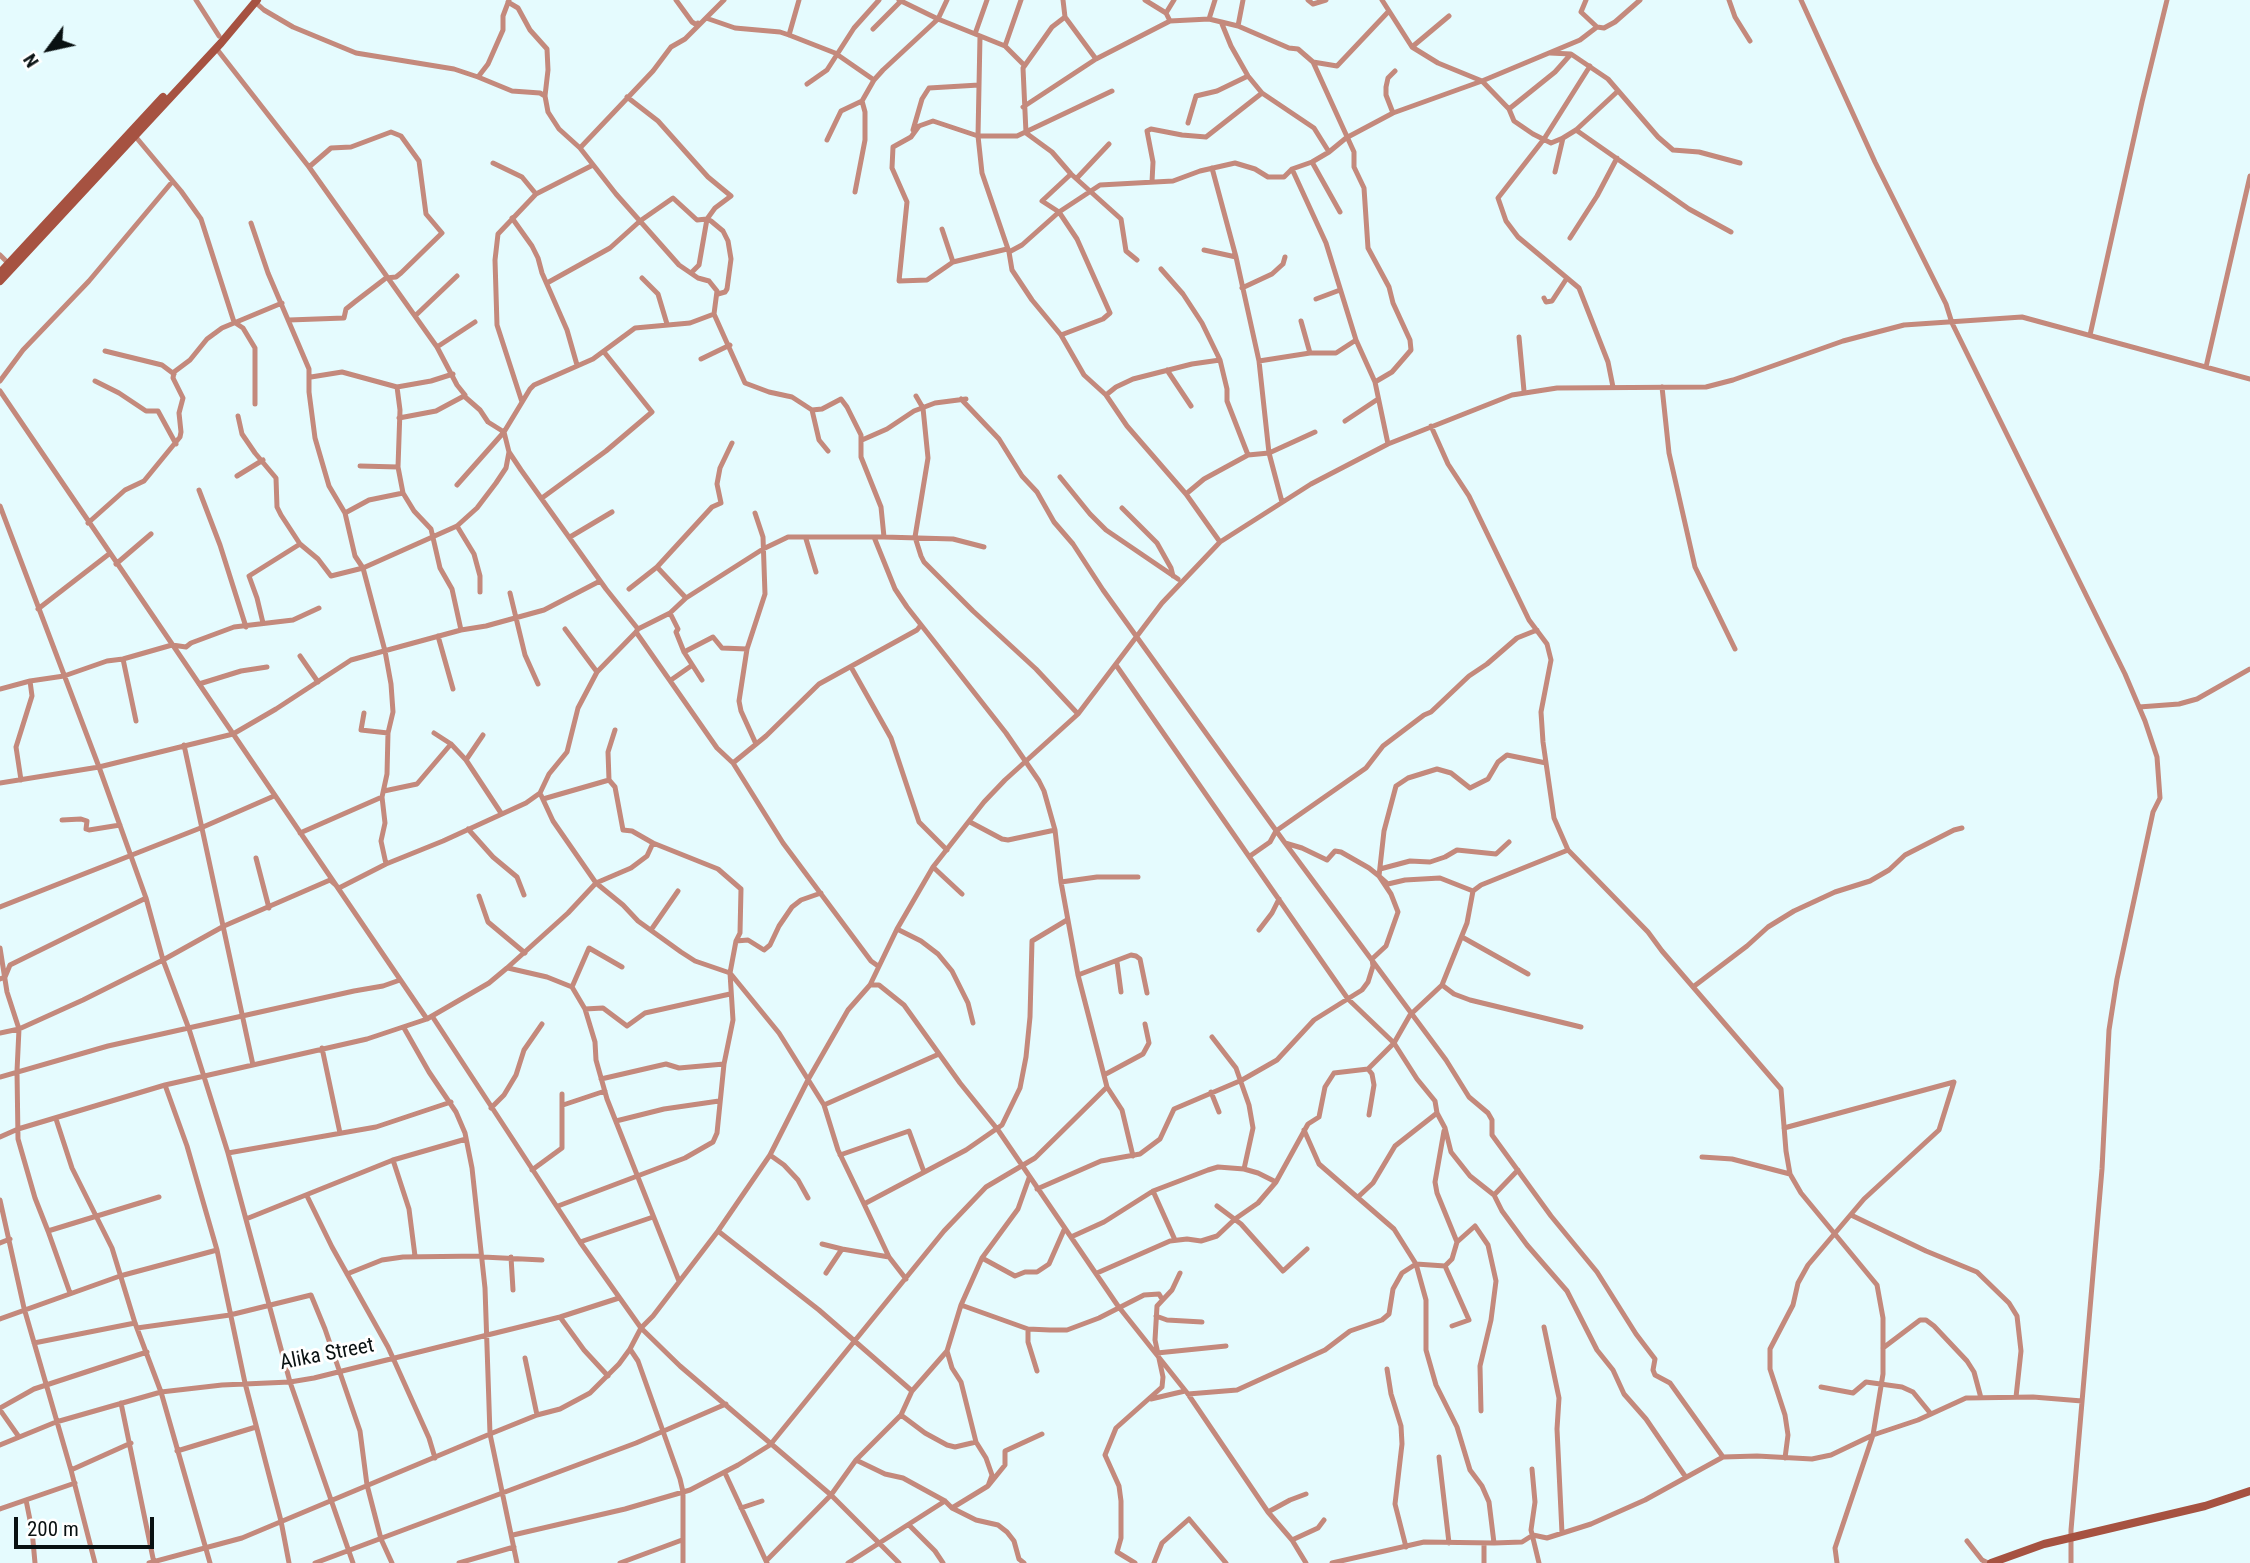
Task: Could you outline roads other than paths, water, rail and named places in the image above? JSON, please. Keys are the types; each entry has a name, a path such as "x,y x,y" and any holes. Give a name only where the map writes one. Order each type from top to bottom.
{"street":[{"path":"196,0 219,37"},
{"path":"676,0 692,22 697,25 699,23"},
{"path":"580,148 653,71 671,47 685,39 724,0"},
{"path":"789,35 799,0"},
{"path":"807,84 827,69 835,53 879,0"},
{"path":"873,29 900,0 913,2 938,19 1005,46 1024,65"},
{"path":"827,140 841,111 862,101 874,80 938,19 947,0"},
{"path":"987,0 978,35 978,136 982,173 1012,270 1061,335 1084,375 1106,395 1127,426 1186,494 1220,542"},
{"path":"1005,46 1021,0"},
{"path":"1063,0 1065,17 1096,59"},
{"path":"1145,0 1166,13 1170,21"},
{"path":"1166,13 1174,0"},
{"path":"1209,19 1215,0"},
{"path":"1238,26 1242,0"},
{"path":"1308,0 1312,4 1326,0"},
{"path":"1382,0 1412,47 1438,63 1482,82 1509,109 1514,121 1551,143 1576,130 1618,91"},
{"path":"1586,0 1581,12 1597,27 1605,28 1640,0"},
{"path":"1729,0 1735,17 1750,41"},
{"path":"1801,0 1875,162 1946,304 1952,323 2140,707 2157,757 2160,798 2153,812 2111,1008 2102,1169 2071,1563"},
{"path":"2090,335 2167,0"},
{"path":"0,281 135,136 219,37 255,1"},
{"path":"0,273 186,75 216,48 255,1"},
{"path":"255,1 264,10 293,27 356,53 447,68 512,91 540,93 545,96"},
{"path":"478,77 488,64 503,30 508,1 518,8 530,30 547,49 545,96 552,121 580,148 680,265 698,278 709,281 718,294 714,314 746,383 792,397 812,410 822,409 841,400 860,431 861,457 881,507 884,537"},
{"path":"1313,62 1337,66 1388,12"},
{"path":"1412,47 1449,16"},
{"path":"1065,17 1052,27 1024,65 1023,107 1026,133 1052,152 1121,219 1126,251 1137,260"},
{"path":"705,18 735,28 789,35 835,53 874,80"},
{"path":"1023,107 1096,59 1170,21 1209,19 1238,26 1289,48 1298,49 1313,62 1354,152 1354,167 1364,188 1368,248 1390,287 1393,303 1410,341 1410,350 1405,357 1392,372 1375,382"},
{"path":"1223,24 1231,46 1248,76 1262,93 1314,128 1329,152"},
{"path":"1112,91 1092,98 1026,133 1004,138 978,136 933,121 919,126 911,137 893,147 892,169 908,202 899,281 927,280 953,262 1022,245 1059,212 1100,185 1173,181 1235,163 1255,169 1268,177 1284,177 1292,169 1312,162 1346,138 1393,113 1482,82 1580,40 1597,27"},
{"path":"216,48 309,167 437,347 464,396 480,410 488,422 505,432 509,452 506,468 477,508 457,526 363,568 331,576 318,559 300,544 277,507 276,478 242,434 238,416"},
{"path":"1546,53 1571,54 1608,79 1672,150 1699,152 1740,163"},
{"path":"1509,109 1555,72 1571,54"},
{"path":"1590,66 1544,139 1500,194 1499,204 1506,221 1518,237 1579,288 1608,362 1613,387"},
{"path":"1393,113 1386,95 1386,86 1388,78 1395,71"},
{"path":"1188,123 1196,96 1217,91 1248,76"},
{"path":"911,137 922,99 929,88 979,85"},
{"path":"1152,182 1153,162 1147,131 1151,129 1206,137 1262,93"},
{"path":"627,97 658,121 708,177 731,196 715,208 708,219 704,228 699,265 692,272"},
{"path":"855,192 865,140 865,112 862,101"},
{"path":"1576,130 1689,209 1731,232"},
{"path":"289,320 344,318 346,310 386,278 396,277 401,273 442,233 426,214 417,157 405,140 391,132 351,147 331,148 309,167"},
{"path":"135,136 201,219 234,322 243,328 255,348 255,404"},
{"path":"1555,172 1563,138"},
{"path":"1061,335 1103,319 1110,313 1077,239 1059,212 1042,201 1109,144"},
{"path":"1570,238 1617,158"},
{"path":"1312,162 1340,212"},
{"path":"493,163 522,177 536,194"},
{"path":"522,402 509,367 496,317 495,260 498,234 536,194 593,165"},
{"path":"1212,168 1236,257 1259,360 1269,453 1282,502"},
{"path":"1292,169 1326,243 1356,340 1375,382 1388,444"},
{"path":"2206,367 2250,176"},
{"path":"0,382 23,350 97,271 173,182"},
{"path":"547,282 610,248 640,221 673,198 697,220 708,219 723,231 729,243 731,259 726,291 718,294"},
{"path":"512,218 532,246 567,330 577,365"},
{"path":"251,223 255,239 309,369 315,438 330,486 345,513 355,556 363,568 385,652 393,712 388,733 387,774 383,794 385,823 381,841 386,864"},
{"path":"942,229 953,262"},
{"path":"1204,250 1236,257"},
{"path":"0,255 8,263"},
{"path":"1242,288 1272,274 1283,264 1285,257"},
{"path":"1161,269 1183,294 1202,323 1220,360 1227,401 1248,455"},
{"path":"415,316 457,276"},
{"path":"642,278 658,295 667,324"},
{"path":"1544,298 1549,303 1552,301 1567,278"},
{"path":"1316,299 1340,290"},
{"path":"88,523 125,490 144,481 176,444 181,432 179,413 183,397 173,379 174,374 207,339 234,322 282,303"},
{"path":"457,485 505,432 534,385 604,352 635,328 690,323 714,314"},
{"path":"121,1403 131,1443 152,1563 242,1538 537,1415 560,1409 590,1393 608,1376 629,1349 641,1328 718,1231 770,1155 809,1078 848,1010 870,985 897,929 933,867 984,802 1005,779 1078,713 1172,591 1220,542 1311,484 1388,444 1524,391 1557,387 1706,387 1881,330 1904,325 2022,317 2250,379"},
{"path":"1301,321 1310,353"},
{"path":"437,347 475,322"},
{"path":"1519,337 1524,391"},
{"path":"1259,360 1310,353 1336,353 1356,340"},
{"path":"701,359 730,345"},
{"path":"105,351 162,365 174,374"},
{"path":"542,498 606,451 652,412 604,352"},
{"path":"1106,395 1124,383 1167,370 1220,360"},
{"path":"1167,370 1191,406"},
{"path":"311,377 342,372 397,387 453,374"},
{"path":"95,381 146,411 156,410 176,444"},
{"path":"397,387 398,467 403,493 414,511 428,524 440,568 453,589 461,630"},
{"path":"1662,387 1669,453 1695,567 1735,649"},
{"path":"0,391 274,796 400,980 430,1017 580,1242 641,1328 680,1366 831,1495 899,1563"},
{"path":"399,418 436,411 464,396"},
{"path":"916,396 923,408 928,458 915,537 924,562 1078,713"},
{"path":"862,440 935,403 964,399 999,439 1037,492 1054,522 1073,544 1276,831 1446,1060 1469,1097 1488,1113 1492,1120 1492,1135 1551,1216 1597,1272 1655,1359 1653,1370 1656,1375 1670,1383 1723,1457"},
{"path":"1345,421 1378,399"},
{"path":"812,410 819,440 828,450"},
{"path":"1432,426 1448,464 1469,496 1529,620 1547,644 1551,660 1541,712 1546,763 1554,818 1568,850 1648,932 1781,1089 1790,1174 1801,1193 1877,1285 1883,1318 1882,1383 1873,1435 1835,1548 1837,1563"},
{"path":"1186,494 1204,479 1248,455 1269,453 1315,432"},
{"path":"629,589 657,567 712,507 721,503 717,484 720,468 732,443"},
{"path":"509,452 717,748 733,763 783,842 871,961 878,966"},
{"path":"237,476 263,460"},
{"path":"359,466 398,467"},
{"path":"506,468 521,470"},
{"path":"1060,477 1106,530 1175,578 1187,575"},
{"path":"199,490 246,627"},
{"path":"345,513 369,500 403,493"},
{"path":"0,506 146,898 163,960 189,1030 228,1153 290,1382 353,1563"},
{"path":"1122,508 1157,543 1175,578 1172,591"},
{"path":"570,537 612,512"},
{"path":"755,513 763,537 765,594 747,649 739,701 756,744"},
{"path":"0,526 8,524"},
{"path":"457,526 474,554 480,576 480,592"},
{"path":"116,564 151,534"},
{"path":"906,1279 889,1257 840,1155 824,1105 779,1033 730,973 695,961 632,916 596,883 553,821 541,796 549,774 568,752 578,708 597,672 637,631 763,549 788,537 915,537 953,539 984,547"},
{"path":"874,537 895,589 1039,781 1055,830 1061,882 1078,975 1107,1087 1122,1110 1133,1156"},
{"path":"806,539 816,572"},
{"path":"263,623 249,576 300,544"},
{"path":"38,609 109,554"},
{"path":"657,567 686,598"},
{"path":"0,783 99,767 233,734 351,660 544,610 600,581"},
{"path":"594,586 606,589"},
{"path":"510,593 527,662 538,684"},
{"path":"0,689 64,676 107,660 122,659 172,645 186,647 234,627 293,620 319,608"},
{"path":"670,612 684,652 702,680"},
{"path":"733,763 819,684 917,630 921,625"},
{"path":"565,628 597,672"},
{"path":"1250,856 1270,842 1276,831 1366,768 1383,746 1431,712 1469,676 1517,638 1537,630"},
{"path":"438,636 453,689"},
{"path":"684,652 713,636 722,648 747,649"},
{"path":"300,656 318,682"},
{"path":"122,659 136,720"},
{"path":"1116,665 1348,999 1394,1043 1435,1101 1451,1152 1471,1177 1494,1195 1527,1245 1567,1291 1597,1350 1613,1370 1624,1394 1646,1419 1685,1476"},
{"path":"671,680 691,666"},
{"path":"199,684 241,671 267,667"},
{"path":"850,667 891,738 919,822 947,850"},
{"path":"2140,707 2179,704 2197,699 2250,668"},
{"path":"21,780 16,747 32,696 30,681"},
{"path":"364,713 361,730 388,733"},
{"path":"558,1206 685,1158 713,1142 718,1133 719,1101 733,1020 730,973 742,918 741,889 718,869 653,843 632,831 624,830 615,787 609,780 608,752 615,730"},
{"path":"434,733 451,744 466,760 501,813"},
{"path":"466,760 483,735"},
{"path":"300,833 383,794 416,784 451,744"},
{"path":"184,746 253,1065"},
{"path":"1372,959 1386,946 1398,912 1391,894 1379,876 1384,831 1396,786 1408,778 1437,769 1451,773 1470,788 1488,779 1498,762 1507,755 1546,763"},
{"path":"339,888 386,864 541,796 609,780"},
{"path":"0,907 274,796"},
{"path":"62,820 87,821 86,829 89,830 120,825"},
{"path":"970,822 1008,840 1055,830"},
{"path":"1693,987 1794,911 1835,892 1870,881 1889,870 1905,855 1962,828"},
{"path":"468,829 493,857 516,877 524,895"},
{"path":"1380,869 1410,861 1430,862 1457,850 1496,854 1509,842"},
{"path":"0,1137 18,1129 165,1086 404,1028 430,1017 489,983 525,953 596,883 631,868 647,856 653,843"},
{"path":"1285,843 1327,860 1335,851 1341,852 1388,884 1440,878 1474,891"},
{"path":"1097,1273 1175,1240 1201,1241 1217,1236 1258,1203 1276,1182 1308,1124 1319,1117 1325,1087 1331,1075 1368,1069 1394,1043 1410,1015 1442,985 1467,923 1474,891 1480,885 1568,850"},
{"path":"256,859 269,908"},
{"path":"933,867 962,894"},
{"path":"1061,882 1097,877 1138,877"},
{"path":"0,1033 19,1029 163,960 223,926 330,880 339,888"},
{"path":"651,930 678,891"},
{"path":"736,941 748,940 764,950 774,939 792,907 801,900 821,893"},
{"path":"479,896 488,922 525,953"},
{"path":"2,978 10,965 146,898"},
{"path":"1259,930 1279,899"},
{"path":"864,1204 998,1130 1020,1088 1026,1057 1030,1017 1031,942 1068,920"},
{"path":"897,929 921,941 945,962 959,983 973,1023"},
{"path":"1462,937 1528,974"},
{"path":"0,948 2,978 19,1029 18,1139 35,1198 70,1293"},
{"path":"572,987 589,948 622,967"},
{"path":"1078,975 1130,955 1140,959 1147,993"},
{"path":"1037,1189 1101,1161 1133,1156 1146,1150 1160,1139 1174,1109 1242,1080 1277,1059 1314,1020 1362,990 1368,982 1373,966 1372,959"},
{"path":"1117,961 1121,992"},
{"path":"507,968 538,974 572,987 585,1009 605,1091 679,1281"},
{"path":"0,1077 108,1046 189,1030 400,980"},
{"path":"870,985 879,985 904,1004 998,1130 1118,1306 1157,1353 1306,1563"},
{"path":"1442,985 1454,995 1581,1027"},
{"path":"585,1009 603,1008 627,1026 645,1013 730,994"},
{"path":"491,1108 504,1095 516,1075 524,1050 542,1024"},
{"path":"1104,1075 1143,1054 1149,1043 1145,1024"},
{"path":"404,1028 429,1072 451,1102 466,1139 482,1256 491,1434 517,1563"},
{"path":"1212,1037 1228,1056 1242,1080 1253,1128 1244,1169"},
{"path":"322,1048 340,1133"},
{"path":"824,1105 939,1054"},
{"path":"601,1079 666,1064 679,1068 724,1064"},
{"path":"1368,1069 1374,1085 1369,1115"},
{"path":"1784,1128 1954,1082 1939,1130 1864,1199 1808,1265 1798,1283 1793,1306 1770,1349 1770,1369 1786,1415 1788,1435 1785,1458"},
{"path":"165,1086 187,1146 217,1250 245,1383 281,1521 289,1563"},
{"path":"513,1535 625,1509 683,1492 725,1473 771,1445 944,1231 986,1187 1035,1158 1107,1087"},
{"path":"563,1105 605,1091"},
{"path":"1211,1092 1219,1112"},
{"path":"532,1170 562,1148 562,1094"},
{"path":"616,1121 664,1109 719,1101"},
{"path":"228,1153 376,1127 451,1102"},
{"path":"1358,1197 1373,1183 1395,1146 1437,1113"},
{"path":"56,1119 72,1168 112,1248 136,1326 161,1392 210,1563"},
{"path":"1444,1128 1435,1182 1457,1242"},
{"path":"1304,1130 1320,1164 1394,1229 1416,1264 1426,1300 1426,1350 1436,1385 1457,1427 1470,1470 1482,1486 1489,1502 1494,1543"},
{"path":"840,1155 909,1131 924,1172"},
{"path":"246,1219 393,1160 466,1139"},
{"path":"770,1155 784,1164 798,1180 808,1198"},
{"path":"1702,1157 1732,1159 1790,1174"},
{"path":"393,1160 409,1209 415,1256"},
{"path":"1071,1237 1104,1222 1153,1191 1218,1167 1244,1169 1276,1182"},
{"path":"1494,1195 1518,1170"},
{"path":"725,1473 767,1562 831,1495 856,1460 901,1415 912,1391 947,1352 961,1305 982,1258 1018,1209 1029,1178"},
{"path":"1153,1191 1175,1240"},
{"path":"307,1196 393,1358 429,1438 435,1458"},
{"path":"48,1231 159,1197"},
{"path":"0,1200 24,1308 75,1483 95,1563"},
{"path":"1217,1206 1235,1219 1283,1271 1307,1249"},
{"path":"1852,1214 1926,1251 1977,1272 2009,1303 2017,1316 2021,1351 2016,1397"},
{"path":"580,1242 653,1217"},
{"path":"1151,1399 1186,1393 1237,1390 1325,1350 1350,1331 1382,1320 1389,1314 1393,1289 1402,1273 1416,1264 1445,1266 1452,1259 1457,1242 1475,1226 1488,1245 1496,1280 1491,1320 1480,1366 1480,1411"},
{"path":"982,1258 1015,1276 1025,1272 1037,1272 1049,1264 1064,1230"},
{"path":"718,1231 819,1310 912,1391"},
{"path":"0,1243 10,1239"},
{"path":"822,1244 889,1257"},
{"path":"826,1273 842,1249"},
{"path":"0,1319 24,1308 120,1276 217,1250"},
{"path":"347,1274 382,1259 415,1256 482,1256 542,1260"},
{"path":"511,1257 513,1290"},
{"path":"1445,1266 1469,1320 1452,1326"},
{"path":"1135,1563 1117,1552 1121,1538 1121,1501 1119,1486 1105,1455 1116,1428 1162,1387 1163,1377 1155,1340 1157,1306 1172,1290 1180,1273"},
{"path":"961,1305 1028,1329 1067,1330 1099,1318 1144,1295 1158,1294 1162,1299"},
{"path":"34,1343 136,1326 230,1315 311,1295 360,1431 367,1485 382,1539 392,1563"},
{"name":"Alika Street","path":"0,1445 56,1422 161,1392 245,1383 290,1382 339,1372 560,1317 619,1298"},
{"path":"1156,1316 1167,1320 1202,1322"},
{"path":"560,1317 584,1350 608,1376"},
{"path":"1883,1348 1920,1320 1926,1320 1967,1361 1974,1372 1981,1398"},
{"path":"1544,1327 1559,1398 1557,1429 1562,1533"},
{"path":"1028,1329 1028,1342 1037,1371"},
{"path":"1157,1353 1226,1346"},
{"path":"629,1349 638,1361 683,1492 683,1563"},
{"path":"19,1437 0,1409 45,1385 147,1352"},
{"path":"947,1352 952,1368 961,1382 976,1442 992,1475 988,1486"},
{"path":"526,1358 537,1415"},
{"path":"1387,1369 1401,1426 1402,1444 1395,1504 1406,1547"},
{"path":"1821,1387 1853,1393 1862,1384 1882,1383 1902,1387 1913,1392 1931,1414"},
{"path":"1332,1563 1424,1542 1522,1542 1533,1535 1547,1538 1591,1524 1634,1505 1723,1457 1812,1459 1831,1455 1966,1398 2016,1397 2082,1401"},
{"path":"315,1563 664,1431 726,1404"},
{"path":"901,1415 947,1445 955,1447 976,1442"},
{"path":"177,1451 256,1427"},
{"path":"952,1508 988,1486 1006,1465 1005,1451 1042,1434"},
{"path":"71,1470 131,1443"},
{"path":"1439,1457 1449,1542"},
{"path":"856,1460 885,1474 903,1478 976,1520 998,1525 1014,1541 1019,1559 1024,1563"},
{"path":"1532,1469 1535,1502 1531,1530 1539,1563"},
{"path":"0,1509 75,1483"},
{"path":"1967,1541 1982,1560 1990,1563 2057,1542 2205,1506 2250,1491"},
{"path":"1268,1512 1306,1494"},
{"path":"26,1500 33,1530 34,1563"},
{"path":"741,1508 762,1501"},
{"path":"848,1563 944,1501"},
{"path":"1154,1563 1162,1543 1189,1519 1226,1563"},
{"path":"1292,1541 1318,1528 1324,1520"},
{"path":"908,1525 935,1551 943,1563"},
{"path":"620,1563 682,1540"},
{"path":"2057,1542 2071,1553"},
{"path":"1484,1563 1485,1543"},
{"path":"459,1563 514,1547"},
{"path":"1366,1563 1367,1555"}]}
